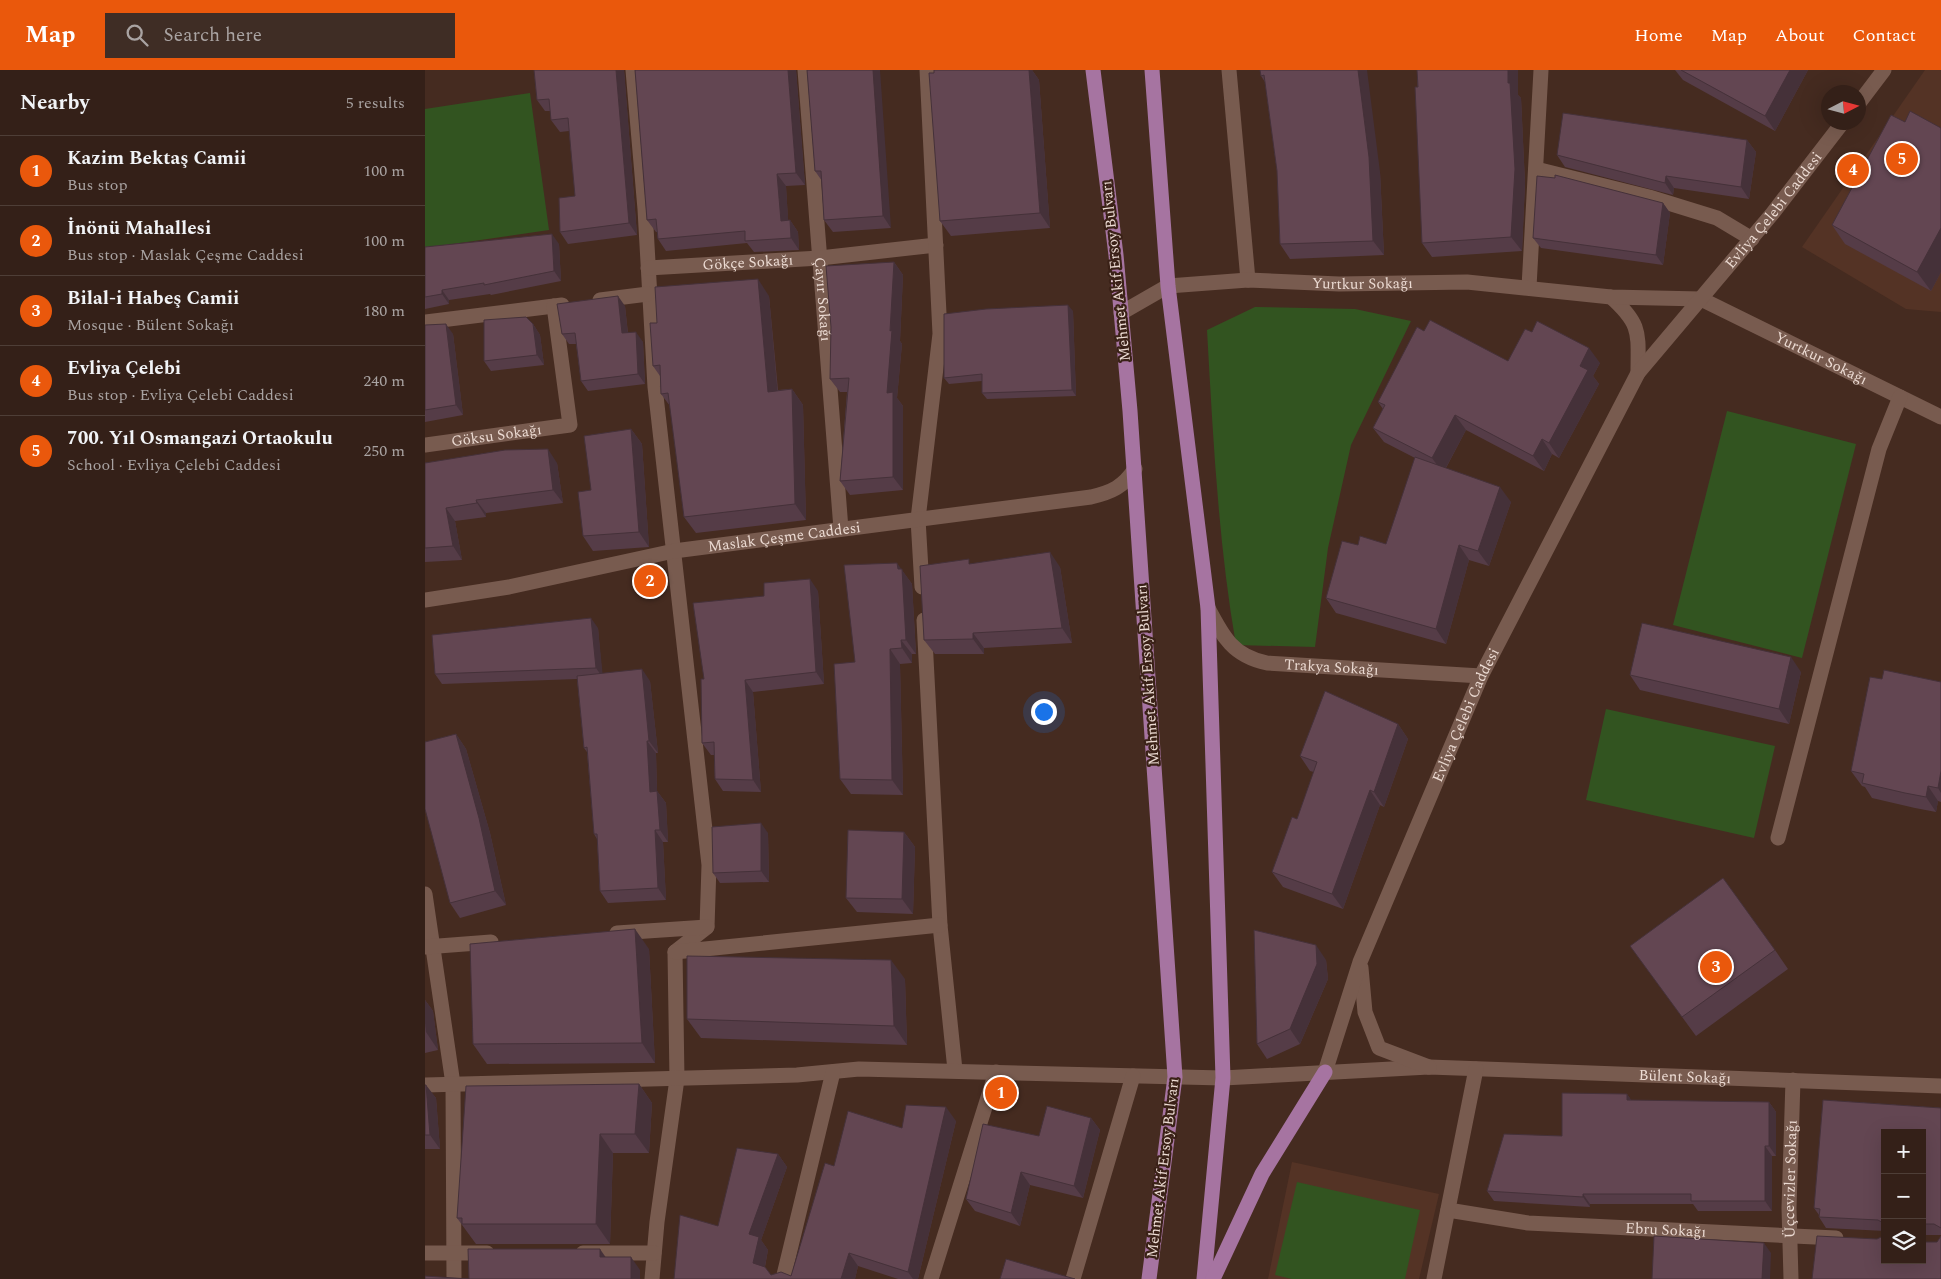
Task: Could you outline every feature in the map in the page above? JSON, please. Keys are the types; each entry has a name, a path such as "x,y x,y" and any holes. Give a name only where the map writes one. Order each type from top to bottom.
{"main road":[{"name":"Mehmet Akif Ersoy Bulvarı","path":"1093,70 1121,313 1135,469 1171,1043 1175,1077 1149,1279"},
{"path":"1152,70 1168,286 1207,608 1223,1078 1204,1279"},
{"path":"1213,1279 1262,1174 1325,1072"}],"street":[{"path":"633,70 655,387 709,866 707,927"},
{"name":"Çayır Sokağı","path":"805,70 841,529"},
{"path":"927,70 940,334 919,519 940,926 955,1070"},
{"path":"1229,70 1248,280"},
{"path":"1529,287 1541,70"},
{"path":"1866,94 1884,70"},
{"name":"Evliya Çelebi Caddesi","path":"1325,1072 1360,962 1481,676 1639,374 1752,238 1837,130"},
{"path":"1536,170 1649,197 1708,216 1752,238"},
{"name":"Gökçe Sokağı","path":"648,268 820,258 936,245"},
{"name":"Yurtkur Sokağı","path":"1121,313 1168,286 1248,280 1339,284 1467,282 1611,297"},
{"path":"425,322 648,294"},
{"path":"1611,297 1701,298"},
{"name":"Evliya Çelebi Caddesi","path":"1611,297 1630,314 1638,331 1639,374"},
{"name":"Yurtkur Sokağı","path":"1701,298 1941,417"},
{"name":"Göksu Sokağı","path":"425,445 570,425 554,306"},
{"path":"1778,838 1879,449 1900,397"},
{"name":"Maslak Çeşme Caddesi","path":"425,600 509,587 674,551 1112,492 1126,481 1135,469"},
{"name":"Trakya Sokağı","path":"1207,608 1231,647 1253,660 1267,663 1481,676"},
{"path":"425,894 429,947 453,1084 454,1279"},
{"path":"675,952 940,926"},
{"path":"600,934 707,927"},
{"path":"675,952 707,927"},
{"path":"429,947 502,942"},
{"path":"652,1279 677,1078 675,952"},
{"path":"1360,962 1365,1012 1379,1048 1429,1068"},
{"name":"Bülent Sokağı","path":"425,1085 797,1075 859,1069 1223,1078 1429,1068 1941,1086"},
{"path":"1434,1279 1476,1069"},
{"path":"783,1279 833,1072"},
{"path":"931,1279 996,1072"},
{"path":"1073,1279 1133,1076"},
{"name":"Üçcevizler Sokağı","path":"1791,1279 1789,1208 1793,1080"},
{"name":"Ebru Sokağı","path":"1448,1210 1528,1222 1847,1238"},
{"path":"425,1253 501,1253"},
{"path":"568,1253 654,1253"}],"shaded area":[{"path":"1925,70 1941,70 1941,312 1906,309 1802,247"},
{"path":"1292,1162 1439,1194 1419,1279 1268,1279"}],"green space":[{"path":"530,93 549,230 425,248 425,109"},
{"path":"1255,307 1355,309 1411,321 1351,445 1328,548 1315,647 1236,645 1220,527 1207,330"},
{"path":"1727,411 1856,444 1802,658 1673,625"},
{"path":"1606,709 1775,746 1754,838 1586,800"},
{"path":"1297,1182 1420,1210 1405,1279 1292,1279 1275,1275"}],"building":[{"path":"534,70 616,70 629,223 560,232 559,198 575,196 568,118 551,120 549,99 537,100"},
{"path":"635,70 788,70 796,173 777,174 781,221 790,220 791,238 745,241 745,231 658,239 656,219 647,220"},
{"path":"807,70 873,70 883,216 824,220 821,171 815,171"},
{"path":"934,70 1029,70 1040,213 940,221 929,73 934,73"},
{"path":"1260,70 1358,70 1369,157 1373,241 1280,244 1277,171 1264,75 1261,76"},
{"path":"1417,70 1508,70 1515,169 1511,237 1422,243 1415,87 1418,87"},
{"path":"1681,70 1790,70 1765,116"},
{"path":"1910,111 1941,128 1941,228 1917,272 1832,225 1891,115 1905,122"},
{"path":"1563,113 1747,140 1741,187 1666,176 1665,183 1557,155"},
{"path":"1555,175 1663,203 1656,255 1533,238 1537,176 1555,178"},
{"path":"552,234 554,271 484,285 484,283 442,290 442,294 425,297 425,247"},
{"path":"894,262 890,331 892,330 887,393 893,392 893,477 840,481 849,378 830,379 831,327 826,266"},
{"path":"758,279 768,392 792,389 795,504 684,517 668,393 661,394 660,365 653,366 650,323 657,323 655,287"},
{"path":"618,296 622,333 636,332 638,374 581,381 575,333 562,334 557,304"},
{"path":"1068,305 1072,390 982,393 982,374 944,378 944,314 986,309"},
{"path":"526,317 533,324 537,355 484,361 484,320"},
{"path":"1430,320 1508,361 1525,329 1532,332 1537,321 1589,348 1580,366 1588,370 1549,443 1542,439 1533,456 1455,415 1432,458 1373,428 1385,405 1378,402 1417,327 1424,331"},
{"path":"446,324 456,405 425,410 425,325"},
{"path":"631,429 639,532 583,536 578,492 591,490 584,436"},
{"path":"548,449 553,490 476,500 477,503 446,508 453,546 425,548 425,463 505,450"},
{"path":"1415,457 1500,487 1478,551 1459,545 1436,629 1326,598 1342,541 1358,545 1360,536 1386,544"},
{"path":"1050,552 1062,628 973,633 973,639 924,640 920,566 969,559 969,564"},
{"path":"897,563 898,569 902,569 906,640 901,640 902,648 890,649 892,780 840,779 834,664 855,662 844,565"},
{"path":"810,579 816,672 745,680 753,780 715,779 714,742 702,743 701,679 704,679 693,603 764,596 764,583"},
{"path":"591,618 596,668 435,674 432,635"},
{"path":"1642,623 1791,657 1779,709 1630,675"},
{"path":"642,669 649,741 647,741 650,792 657,791 660,830 655,830 658,888 600,891 597,834 594,834 587,747 584,748 577,676"},
{"path":"1884,670 1941,682 1941,771 1938,788 1928,786 1926,797 1862,783 1864,774 1851,771 1870,677 1882,679"},
{"path":"1325,691 1398,724 1374,792 1370,790 1332,894 1272,872 1292,817 1297,819 1317,762 1300,756"},
{"path":"456,734 479,818 495,891 450,903 425,809 425,742"},
{"path":"761,823 761,871 713,873 712,827"},
{"path":"848,830 904,832 902,899 846,898"},
{"path":"1723,878 1775,950 1682,1017 1630,946"},
{"path":"635,929 642,1043 473,1044 470,944"},
{"path":"1254,930 1316,945 1317,964 1290,1029 1257,1044"},
{"path":"687,956 891,960 894,1026 687,1019"},
{"path":"639,1084 635,1134 600,1134 596,1224 462,1224 462,1218 457,1218 466,1086"},
{"path":"426,1085 430,1135 425,1135"},
{"path":"1562,1093 1627,1094 1627,1100 1769,1102 1769,1146 1765,1146 1765,1201 1691,1201 1691,1194 1583,1194 1583,1197 1487,1191 1504,1134 1562,1136"},
{"path":"1823,1100 1941,1108 1941,1228 1934,1224 1926,1224 1926,1129 1881,1129 1881,1222 1819,1217 1820,1209 1814,1208"},
{"path":"906,1105 946,1107 908,1272 849,1253 841,1279 674,1279 680,1215 718,1226 737,1148 778,1154 749,1234 759,1237 753,1263 765,1267 771,1275 781,1272 791,1276 825,1163 834,1166 848,1111 902,1128"},
{"path":"1047,1106 1091,1118 1074,1186 1021,1172 1011,1213 966,1199 983,1124 1039,1136"},
{"path":"1654,1236 1764,1243 1762,1279 1652,1279"},
{"path":"1817,1236 1877,1239 1881,1237 1881,1264 1926,1264 1926,1242 1937,1242 1941,1236 1941,1279 1812,1279"},
{"path":"468,1249 600,1249 600,1257 631,1257 631,1279 469,1279"},
{"path":"1006,1259 1075,1279 1000,1279"},
{"path":"425,1276 469,1279 425,1279"}],"place":[{"name":"700. Yıl Osmangazi Ortaokulu","path":"1902,159"},
{"name":"Evliya Çelebi","path":"1853,170"},
{"name":"İnönü Mahallesi","path":"650,581"},
{"name":"Bilal-i Habeş Camii","path":"1716,967"},
{"name":"Kazim Bektaş Camii","path":"1001,1093"}]}
